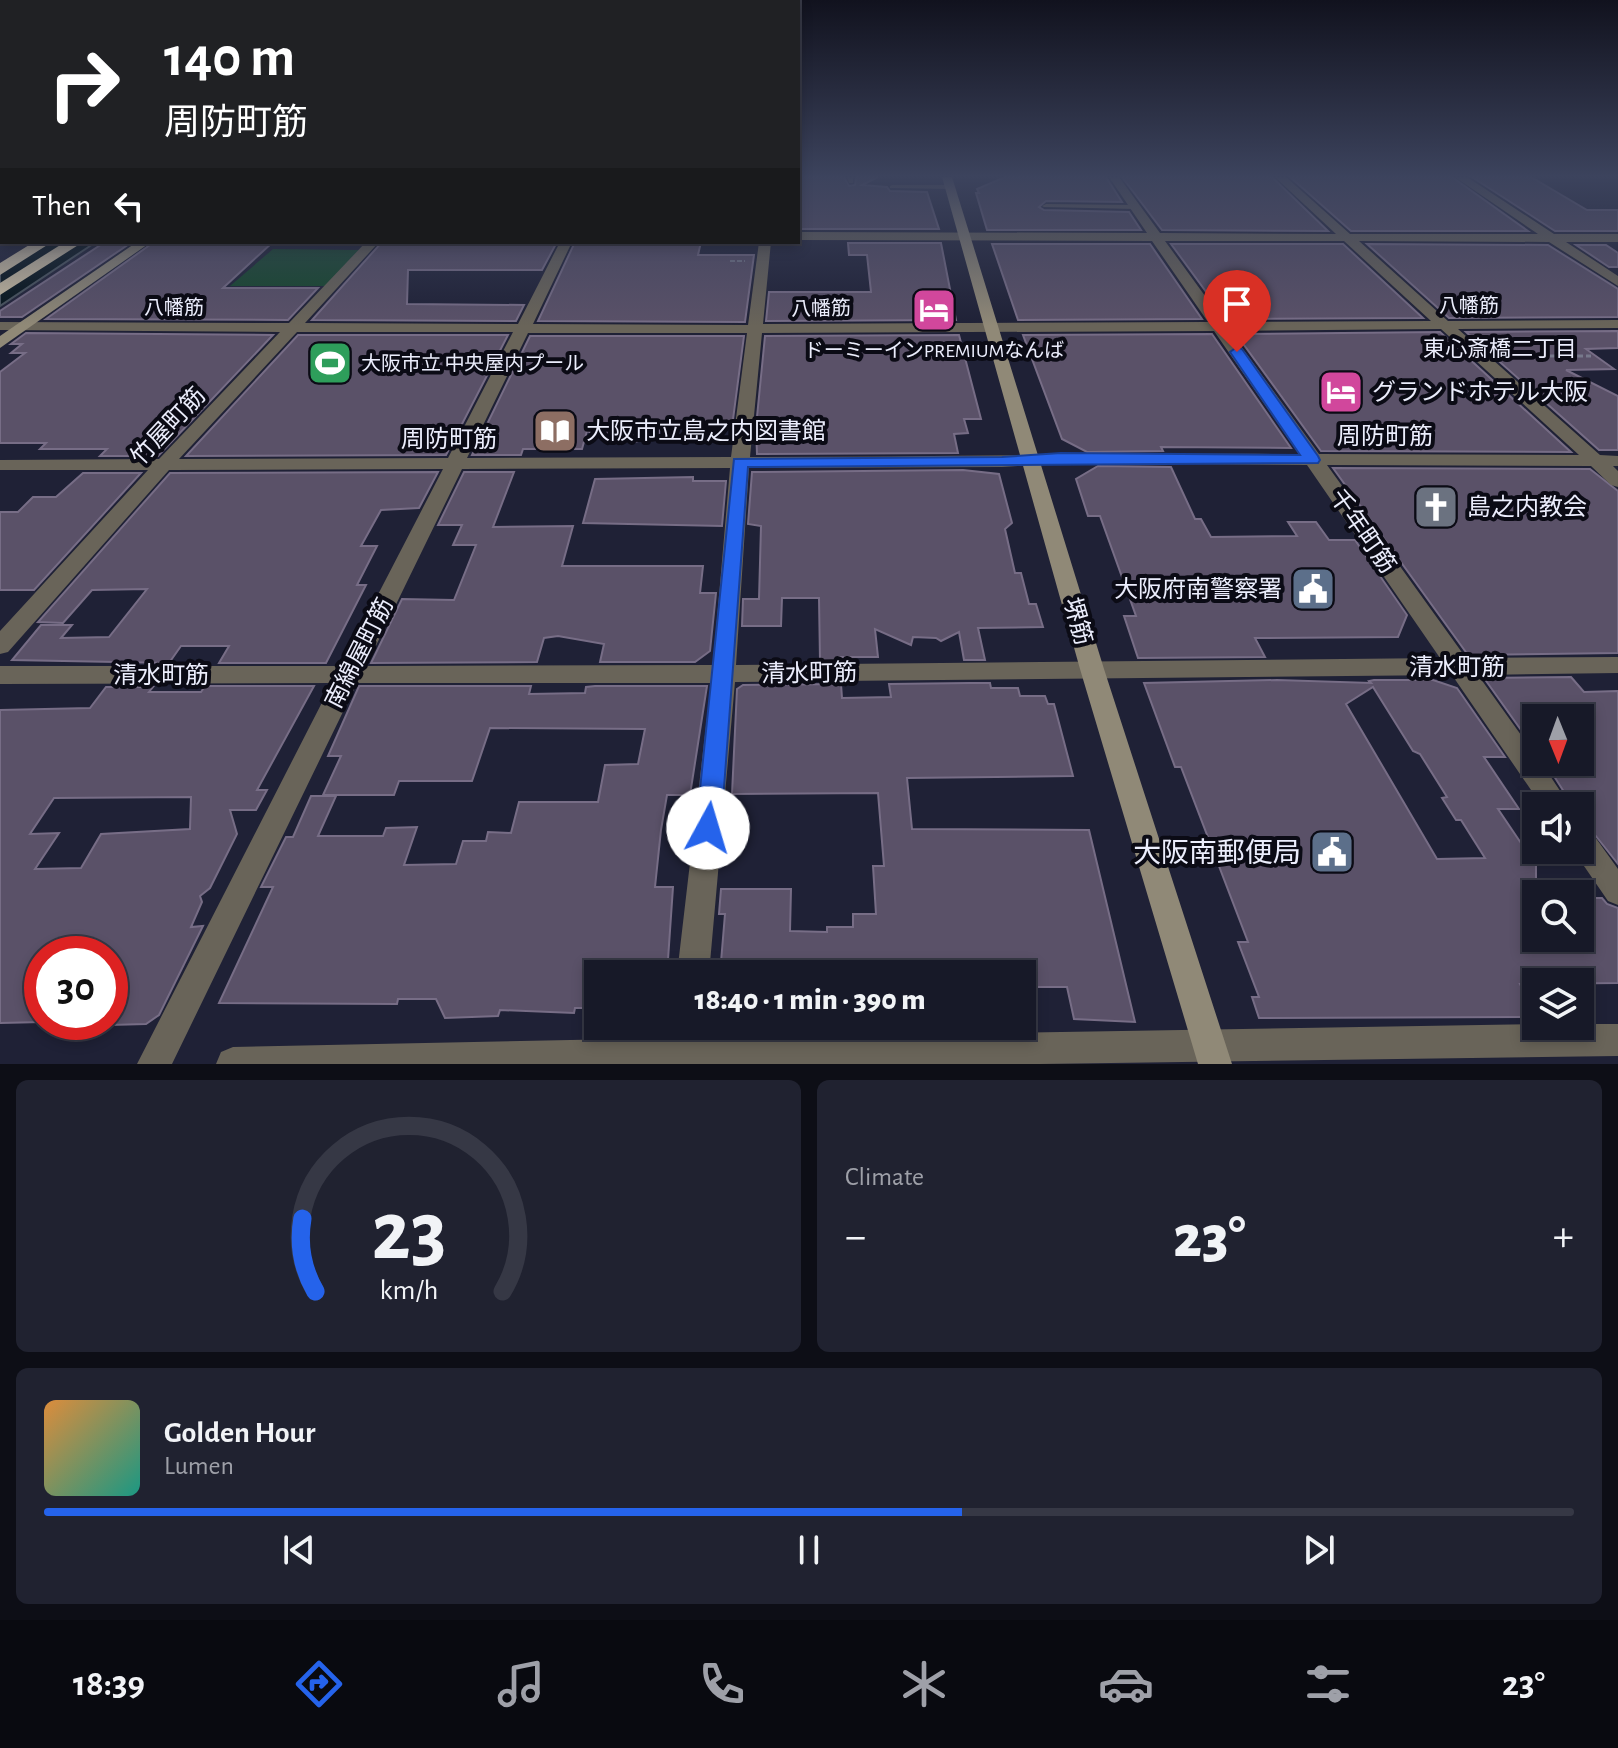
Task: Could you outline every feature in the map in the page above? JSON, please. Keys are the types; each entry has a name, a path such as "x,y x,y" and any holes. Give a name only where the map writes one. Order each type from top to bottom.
{"highway":[{"path":"0,270 41,244"},
{"path":"0,290 72,244"}],"main road":[{"name":"堺筋","path":"962,227 1092,669 1212,1054"},
{"path":"0,343 142,244"}],"street":[{"name":"千年町筋","path":"1150,227 1547,792"},
{"path":"1335,227 1618,481"},
{"path":"1535,227 1618,282"},
{"path":"800,236 1618,238"},
{"name":"竹屋町筋","path":"0,646 164,464 371,244"},
{"name":"南綿屋町筋","path":"154,1064 565,244"},
{"path":"694,960 724,674 740,462 765,244"},
{"name":"八幡筋","path":"0,326 754,329 1618,324"},
{"name":"周防町筋","path":"0,465 1032,461 1061,458 1618,461"},
{"name":"清水町筋","path":"0,675 724,674 1618,665"},
{"path":"1594,858 1617,891"},
{"path":"233,1064 686,1048 1212,1054 1618,1040"}],"path":[{"path":"1478,357 1591,356"}],"green space":[{"path":"273,249 359,250 325,286 230,286"}],"shaded area":[{"path":"47,244 93,244 0,306 0,272"}],"building":[{"path":"800,227 938,227 939,229 800,229"},
{"path":"986,227 1139,227 1141,230 987,230"},
{"path":"1159,227 1323,227 1328,231 1162,230"},
{"path":"1346,227 1522,227 1528,231 1351,231"},
{"path":"1548,227 1618,227 1618,231 1555,231"},
{"path":"848,243 941,243 956,320 766,321 769,292 871,292 867,255 849,255"},
{"path":"102,244 129,244 22,317 0,317 0,311"},
{"path":"151,244 271,244 223,288 318,288 288,320 46,319"},
{"path":"380,244 556,244 542,270 408,270 407,304 524,305 516,321 312,320"},
{"path":"574,244 701,244 698,255 754,255 745,322 538,321"},
{"path":"992,244 1150,244 1202,319 1018,320"},
{"path":"1171,244 1343,244 1423,318 1226,319"},
{"path":"1367,244 1548,245 1618,289 1618,317 1449,318"},
{"path":"1576,245 1606,245 1618,253 1618,267 1609,267"},
{"path":"1618,331 1618,348 1586,349 1614,369 1566,370 1618,396 1618,450 1599,450 1466,332"},
{"path":"1440,332 1571,452 1321,451 1236,334"},
{"path":"26,333 273,335 158,456 100,456 107,449 40,449 46,443 0,443 0,372 25,353 11,353 22,344 11,344"},
{"path":"1212,334 1291,448 1161,447 1163,451 1087,452 1062,439 1023,335"},
{"path":"298,335 508,335 446,455 186,456"},
{"path":"959,335 981,419 964,419 968,433 954,434 958,453 757,454 756,427 765,336"},
{"path":"530,336 744,336 732,427 660,428 658,437 634,442 612,441 587,431 582,449 523,449 521,455 472,455"},
{"path":"1098,466 1171,467 1195,519 1201,519 1211,537 1297,536 1288,522 1316,522 1329,540 1355,540 1407,615 1398,637 1255,638 1265,657 1138,658 1124,616 1136,616 1100,516 1088,516 1076,479"},
{"path":"1333,468 1590,469 1618,491 1618,653 1468,655"},
{"path":"963,470 999,474 1012,523 1005,529 1015,573 1021,573 1029,604 1036,604 1043,627 978,628 985,660 964,660 959,632 941,641 913,637 911,645 875,629 878,657 839,657 840,661 820,661 819,598 782,598 781,626 742,626 743,599 759,599 761,526 748,524 752,472"},
{"path":"438,472 419,508 381,510 361,546 377,546 357,585 366,585 326,663 219,663 229,646 181,646 169,663 12,660 41,625 72,625 61,638 109,637 147,589 92,590 63,623 38,622 170,473"},
{"path":"464,472 514,472 493,527 573,526 562,566 703,566 700,593 716,593 710,651 695,662 600,662 604,644 558,636 544,638 537,662 371,663 402,599 454,600 476,545 453,545 462,525 438,525"},
{"path":"83,473 141,473 34,590 0,590 0,512 18,512 33,497 56,497"},
{"path":"693,477 693,481 726,481 722,526 583,523 595,479"},
{"path":"1571,677 1584,692 1618,691 1618,864 1594,834 1594,792 1564,792 1554,776 1594,776 1594,704 1522,704 1522,731 1484,678"},
{"path":"1433,680 1457,688 1505,757 1484,757 1519,809 1498,809 1522,845 1522,864 1536,864 1536,880 1522,880 1522,952 1594,952 1594,898 1602,898 1607,904 1618,908 1618,983 1594,983 1594,968 1522,968 1522,1017 1259,1018 1252,997 1259,997 1238,942 1248,942 1181,767 1175,767 1144,683","holes":["1373,687 1413,751 1420,754 1447,797 1442,798 1456,820 1461,820 1485,858 1437,859 1346,704"]},
{"path":"990,683 991,688 1018,688 1020,696 1045,696 1048,704 1054,704 1073,776 907,778 912,829 1089,830 1135,1022 1074,1019 1067,987 1036,987 1036,960 721,960 725,914 719,914 721,889 791,889 790,931 827,932 827,927 853,927 853,914 876,914 873,866 884,866 878,793 732,794 737,689 743,685 841,684 842,698 891,697 889,684"},
{"path":"205,686 314,686 257,790 267,790 256,810 230,810 237,834 210,888 200,896 202,902 191,927 203,926 159,1015 146,1024 128,1024 128,936 24,936 24,1022 0,1023 0,710 90,708 106,687 153,687 149,692 201,692","holes":["191,797 190,829 101,834 81,868 35,869 59,833 30,834 54,798"]},
{"path":"359,686 531,686 529,694 585,693 586,687 595,686 707,686 690,795 667,795 661,830 655,887 673,887 668,960 584,960 584,1008 575,1008 574,1013 500,1010 498,1016 445,1018 436,999 398,999 397,1004 219,1003 273,887 261,887 286,837 293,837 311,796 336,796 318,836 383,836 386,828 417,827 404,865 456,864 463,841 486,841 488,832 511,833 519,802 598,802 605,765 638,764 645,729 490,728 472,781 399,781 394,795 323,795 341,756 328,756"}],"place":[{"name":"ドーミーインPREMIUMなんば","path":"934,310"},
{"name":"大阪市立 中央屋内プール","path":"330,363"},
{"name":"グランドホテル大阪","path":"1341,392"},
{"name":"大阪市立島之内図書館","path":"555,431"},
{"name":"島之内教会","path":"1436,507"},
{"name":"大阪府南警察署","path":"1313,589"},
{"name":"大阪南郵便局","path":"1332,852"}],"district":[{"name":"東心斎橋二丁目","path":"1500,348"}],"route":[{"path":"708,828 724,674 740,462 1002,462 1061,458 1312,460 1237,352"}]}
